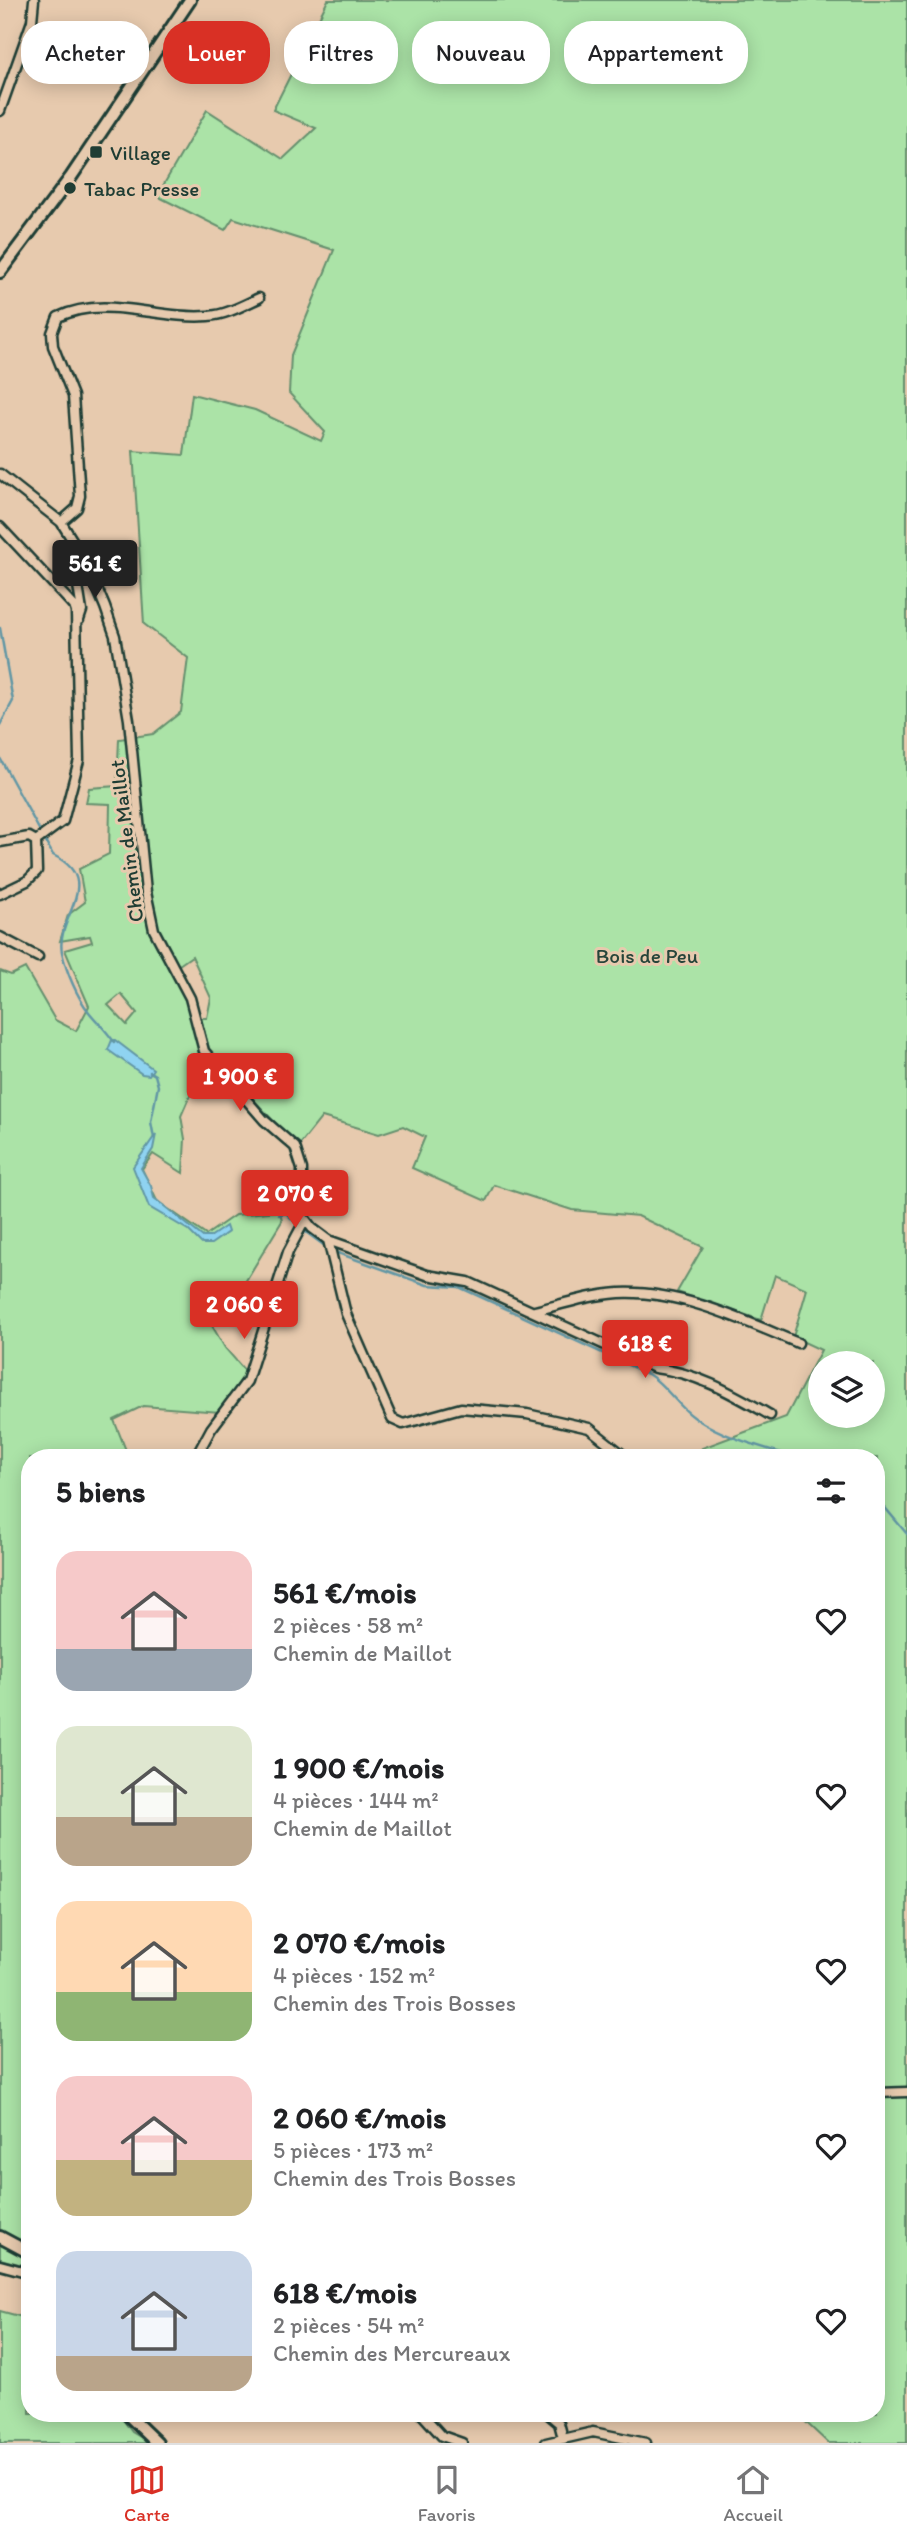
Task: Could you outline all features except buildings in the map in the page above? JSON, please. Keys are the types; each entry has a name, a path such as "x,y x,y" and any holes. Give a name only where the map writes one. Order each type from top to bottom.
{"street":[{"path":"0,111 32,21 34,0"},
{"path":"0,272 71,177 190,0"},
{"path":"61,522 77,508 80,496 73,396 53,346 52,333 58,317 71,311 110,306 173,315 211,316 260,298"},
{"name":"Chemin de Maillot","path":"0,474 61,522 86,562 115,636 135,764 146,892 154,930 190,998 204,1051 264,1120 295,1147 302,1169 302,1225"},
{"path":"0,527 74,606 77,622 79,760 67,811 59,826 38,840 29,837 0,842"},
{"path":"77,622 82,611 76,573 86,562"},
{"path":"0,894 27,881 37,871 38,840"},
{"path":"0,937 38,957"},
{"path":"200,1449 211,1429 247,1381 302,1225 329,1246 427,1275 468,1282 645,1364 678,1371 720,1387 770,1415"},
{"path":"329,1246 346,1314 392,1419 403,1424 461,1408 527,1414 589,1428 616,1449"},
{"path":"535,1311 577,1299 620,1293 653,1296 731,1315 798,1343"},
{"path":"885,2093 907,2092"},
{"path":"0,2235 21,2242"},
{"path":"0,2235 21,2248"},
{"path":"0,2265 21,2271"},
{"path":"135,2422 157,2443"},
{"path":"429,2422 442,2437 462,2443"},
{"path":"558,2422 563,2438"},
{"path":"546,2443 593,2432 646,2443"}],"green space":[{"name":"Bois de Peu","path":"328,0 907,0 907,2443 828,2443 806,2422 885,2422 885,1449 701,1449 786,1417 808,1375 808,1428 885,1428 885,1351 820,1351 793,1337 807,1289 775,1275 761,1320 677,1292 703,1247 638,1216 572,1210 494,1185 486,1201 412,1168 425,1137 403,1126 379,1134 322,1117 298,1147 210,1053 201,1018 207,1018 211,998 192,956 172,970 194,1019 201,1070 181,1116 185,1139 183,1173 153,1154 142,1169 157,1201 206,1235 235,1215 280,1211 282,1221 239,1292 225,1293 207,1317 225,1348 246,1372 220,1412 143,1406 114,1420 125,1449 21,1449 21,2265 0,2259 0,971 11,975 25,968 55,1020 76,1031 89,1006 65,950 92,942 90,936 60,941 68,915 85,902 79,869 109,854 110,804 86,803 89,788 117,786 119,739 153,734 181,712 188,658 144,624 133,451 184,455 192,394 255,410 321,441 325,432 289,393 291,355 334,250 233,218 225,230 157,196 207,110 283,159 316,128 273,110 286,84 398,84 398,21 318,21","holes":["121,994 137,1013 127,1025 108,1005"]},
{"path":"0,2311 21,2317 21,2422 125,2422 132,2432 150,2443 0,2443"}],"water":[{"path":"112,1040 153,1069 149,1075 142,1074 108,1050"},
{"path":"156,1134 153,1149 141,1168 154,1198 203,1237 210,1237 226,1226 228,1232 211,1244 202,1244 188,1230 149,1207 133,1167"}],"waterway":[{"path":"0,628 13,701 0,725"},
{"path":"0,758 53,855 68,865 76,876 75,900 65,926 62,952 80,999 114,1042"},
{"path":"150,1072 155,1075 158,1086 151,1122 154,1138"},
{"path":"279,1215 286,1213 299,1226"},
{"path":"303,1230 329,1249"},
{"path":"335,1252 427,1285 459,1287 648,1374 695,1418 720,1432 768,1449"},
{"path":"885,1508 907,1534"}],"place":[{"name":"Village","path":"96,152"},
{"name":"Tabac Presse","path":"70,188"}]}
